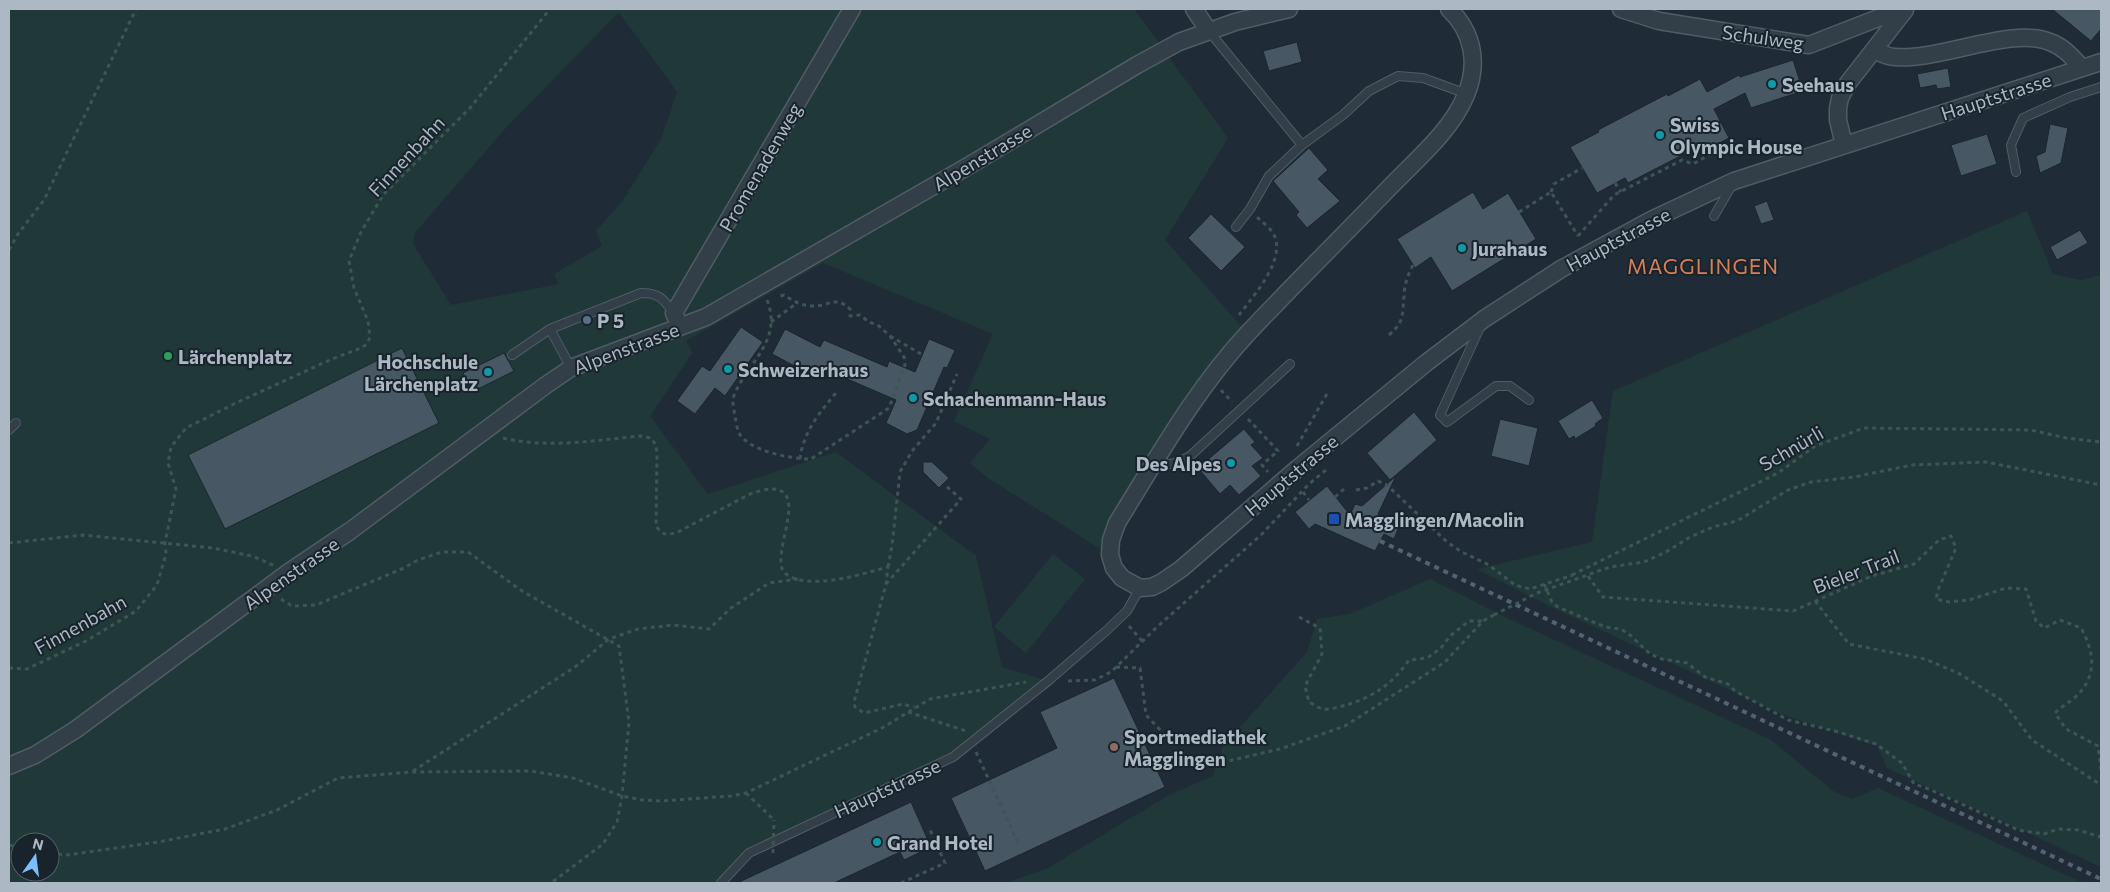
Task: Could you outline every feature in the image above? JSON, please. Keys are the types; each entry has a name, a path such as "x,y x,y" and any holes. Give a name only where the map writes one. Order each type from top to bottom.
{"street":[{"name":"Promenadenweg","path":"677,320 852,9"},
{"path":"1194,9 1208,30"},
{"name":"Alpenstrasse","path":"9,766 35,755 75,730 571,368 677,320 706,317 962,170 1137,65 1179,42 1208,30 1288,9"},
{"path":"1140,588 1122,578 1114,568 1110,555 1111,540 1118,523 1196,397 1227,357 1436,138 1458,111 1466,94 1472,73 1473,52 1464,25 1449,9"},
{"name":"Schulweg","path":"1621,9 1659,21 1809,45 1886,15 1904,11"},
{"path":"1844,145 1838,120 1840,98 1848,83 1904,11"},
{"path":"1874,50 1893,57 1913,58 2022,37 2049,41 2068,52 2082,68"},
{"name":"Hauptstrasse","path":"1140,588 1152,587 1181,569 1298,468 1426,363 1484,319 1561,269 1651,220 1734,181 2101,62"}],"lane":[{"path":"1208,30 1302,145"},
{"path":"1236,227 1250,209 1269,176 1302,145 1343,115 1369,91 1398,76 1413,76 1466,94"},
{"path":"2016,172 2011,145 2023,118 2070,97 2101,87"},
{"path":"1714,216 1734,181"},
{"path":"512,355 550,329 641,293 653,293 663,298 677,320"},
{"path":"1484,319 1440,414 1447,422 1496,386 1510,386 1530,400"},
{"path":"550,329 571,368"},
{"path":"1155,462 1164,465 1176,463 1190,456 1290,364"},
{"path":"9,430 16,423"},
{"name":"Hauptstrasse","path":"720,883 749,852 953,756 970,740 1048,681 1127,611 1140,588"}],"path":[{"path":"9,250 18,234 44,200 136,9"},
{"name":"Finnenbahn","path":"9,668 27,669 86,641 136,611 157,585 166,554 165,543 176,489 168,463 171,447 186,428 236,403 332,359 345,356 367,344 370,337 368,321 354,288 348,261 361,232 383,196 470,108 550,9"},
{"path":"1578,236 1614,196 1682,160 1694,164 1736,140"},
{"path":"1519,212 1551,192 1554,184 1582,168"},
{"path":"1615,183 1621,192"},
{"path":"1551,192 1582,243"},
{"path":"1236,320 1266,279 1276,253 1274,234 1250,209"},
{"path":"1389,335 1398,327 1402,320 1404,295 1413,264"},
{"path":"890,336 904,357 906,365 889,408 811,459 800,459 754,447 739,433 733,405 734,395 767,345 771,322 767,298 784,295 797,303 814,306 836,301 842,302 850,309 850,316 860,315 868,322 879,326 890,336 921,354"},
{"path":"771,322 797,303"},
{"path":"914,707 903,704 864,713 855,707 856,692 886,584 900,472 912,451 936,422 957,374"},
{"path":"800,459 802,445 817,416 836,392"},
{"path":"1222,392 1231,401"},
{"path":"1298,468 1292,461 1292,454 1328,392"},
{"path":"1248,418 1278,451 1265,462"},
{"name":"Schnürli","path":"1356,490 1367,488 1378,481 1387,485 1447,542 1462,552 1489,565 1514,585 1530,589 1572,575 1778,473 1815,446 1864,428 2031,430 2066,438 2101,442"},
{"path":"501,437 516,441 560,444 641,436 651,438 656,445 657,454 656,526 660,532 667,535 676,533 760,490 774,490 784,493 788,500 789,514 780,560 782,569 786,574 798,579"},
{"path":"1199,760 1211,765 1280,749 1345,726 1445,662 1483,621 1494,615 1537,593 1610,567 1644,562 1666,552 1690,537 1713,527 1737,521 1788,490 1811,482 1854,477 1912,465 1986,462 2101,485"},
{"path":"1061,681 1095,680 1111,672 1262,535 1309,484 1326,470"},
{"path":"886,584 961,498 946,486"},
{"path":"1335,497 1344,489"},
{"path":"1303,492 1309,500"},
{"path":"9,542 83,534 213,548 252,556 289,572"},
{"name":"Bieler Trail","path":"1588,576 1603,597 1793,611 1872,576 1914,564 1938,540 1951,536 1956,548 1936,599 1950,602 1969,600 2006,588 2026,589 2036,621 2044,628 2060,620 2081,628 2086,637 2093,660 2090,677 2075,698 2055,713 2066,729 2098,746 2101,770"},
{"path":"280,598 292,606 316,605 404,568 418,560 442,552 468,552 522,591 619,646 629,722 622,796 617,822 603,844 551,883"},
{"path":"412,772 575,667 609,639 638,629 673,625 709,629 731,608 769,583 798,579 840,579 888,567"},
{"path":"1572,575 1577,579"},
{"path":"1544,584 1552,602 1558,607 1606,627 1621,630 1630,635 1650,654 1662,659 1687,662 1705,677 1731,686 1735,691 1775,715 1876,744 1902,763 1911,782 1916,786 1929,789 2018,830 2044,834 2058,829 2078,830 2101,837"},
{"path":"1815,601 1849,644 1925,659 1960,674 2003,701 2032,740 2101,785"},
{"path":"1299,618 1320,628 1322,654 1305,686 1308,702 1322,709 1359,701 1384,688 1399,674 1409,660 1427,658 1441,648 1450,636 1469,621 1483,621"},
{"path":"1128,625 1143,642"},
{"path":"1116,667 1140,668 1146,715 1164,734"},
{"path":"60,854 67,855 158,842 225,829 276,810 338,778 412,772 531,771 573,778 622,796 642,800 661,801 731,796 746,793 882,728 930,699 948,694 1022,682 1048,681"},
{"path":"908,712 964,729 1019,845"},
{"path":"746,793 774,820 773,853"},
{"path":"901,883 945,863 930,830"}],"green space":[{"path":"9,9 1134,9 1228,138 1165,240 1248,334 1155,462 1110,555 988,478 970,463 990,439 954,421 993,334 823,263 686,341 692,353 650,416 708,494 836,452 976,556 1002,667 1048,681 953,757 749,853 721,883 9,883","holes":["619,12 677,92 661,139 623,200 596,231 602,246 554,274 559,284 451,305 413,244 414,234 503,131"]},
{"path":"2027,211 2053,274 2081,280 2101,275 2101,867 1887,768 1877,746 1781,714 1545,604 1477,569 1592,542 1613,391"},
{"path":"1053,554 1085,579 1026,653 994,627"},
{"path":"1430,579 1505,617 1771,740 1833,791 1852,799 1878,788 2083,883 1006,883 1048,868 1169,795 1213,776 1223,746 1307,652 1317,619 1350,614"}],"building":[{"path":"2052,9 2101,9 2101,29 2091,41"},
{"path":"1297,42 1302,62 1269,71 1263,51"},
{"name":"Swiss Olympic House","path":"1793,60 1803,91 1751,108 1745,93 1714,109 1729,138 1701,153 1698,147 1628,183 1625,178 1597,193 1570,147 1599,132 1598,130 1700,79 1707,92 1739,75 1740,77"},
{"path":"1948,68 1951,87 1937,89 1936,85 1920,88 1917,74"},
{"path":"2050,124 2068,128 2061,163 2040,173 2036,156 2045,152"},
{"path":"1987,134 1997,164 1961,176 1951,145"},
{"path":"1309,148 1328,170 1318,179 1340,201 1307,228 1296,215 1299,212 1273,181"},
{"name":"Jurahaus","path":"1473,192 1483,209 1508,193 1536,239 1452,291 1431,257 1415,268 1397,239"},
{"path":"1767,201 1774,220 1761,224 1754,206"},
{"path":"1211,214 1245,247 1221,271 1188,238"},
{"path":"2080,230 2088,243 2057,260 2050,247"},
{"name":"Schweizerhaus","path":"741,327 763,342 725,396 715,388 695,414 677,401 702,366 710,371"},
{"path":"785,329 820,347 824,340 887,367 889,361 915,372 929,339 955,350 947,368 944,367 917,430 907,434 886,423 896,400 824,369 819,379 772,354"},
{"path":"402,348 439,423 225,529 188,455"},
{"name":"Hochschule Lärchenplatz","path":"504,353 514,371 472,392 463,373"},
{"path":"1592,400 1603,418 1595,424 1596,426 1575,439 1574,436 1569,439 1558,421"},
{"path":"1414,412 1437,440 1390,480 1367,453"},
{"path":"1500,419 1538,428 1529,466 1491,456"},
{"name":"Des Alpes","path":"1244,429 1255,442 1251,445 1263,458 1252,466 1261,476 1239,495 1230,485 1220,494 1198,468"},
{"path":"923,462 932,462 949,478 939,488 923,472"},
{"path":"1396,476 1378,514 1400,524 1394,539 1384,534 1375,551 1315,524 1309,529 1295,512 1327,486 1350,515 1355,504 1362,506"},
{"path":"1114,678 1165,787 985,871 951,798 1057,748 1040,712"},
{"name":"Grand Hotel","path":"911,802 931,847 904,860 900,852 834,883 737,883"}],"railway":[{"path":"1380,541 2101,879"}],"place":[{"name":"Seehaus","path":"1772,84"},
{"name":"Swiss Olympic House","path":"1660,135"},
{"name":"Jurahaus","path":"1462,248"},
{"name":"P 5","path":"587,320"},
{"name":"Lärchenplatz","path":"168,356"},
{"name":"Schweizerhaus","path":"728,369"},
{"name":"Hochschule Lärchenplatz","path":"488,372"},
{"name":"Schachenmann-Haus","path":"913,398"},
{"name":"Des Alpes","path":"1231,463"},
{"name":"Magglingen/Macolin","path":"1334,519"},
{"name":"Sportmediathek Magglingen","path":"1114,747"},
{"name":"Grand Hotel","path":"877,842"}],"district":[{"name":"MAGGLINGEN","path":"1703,265"}]}
